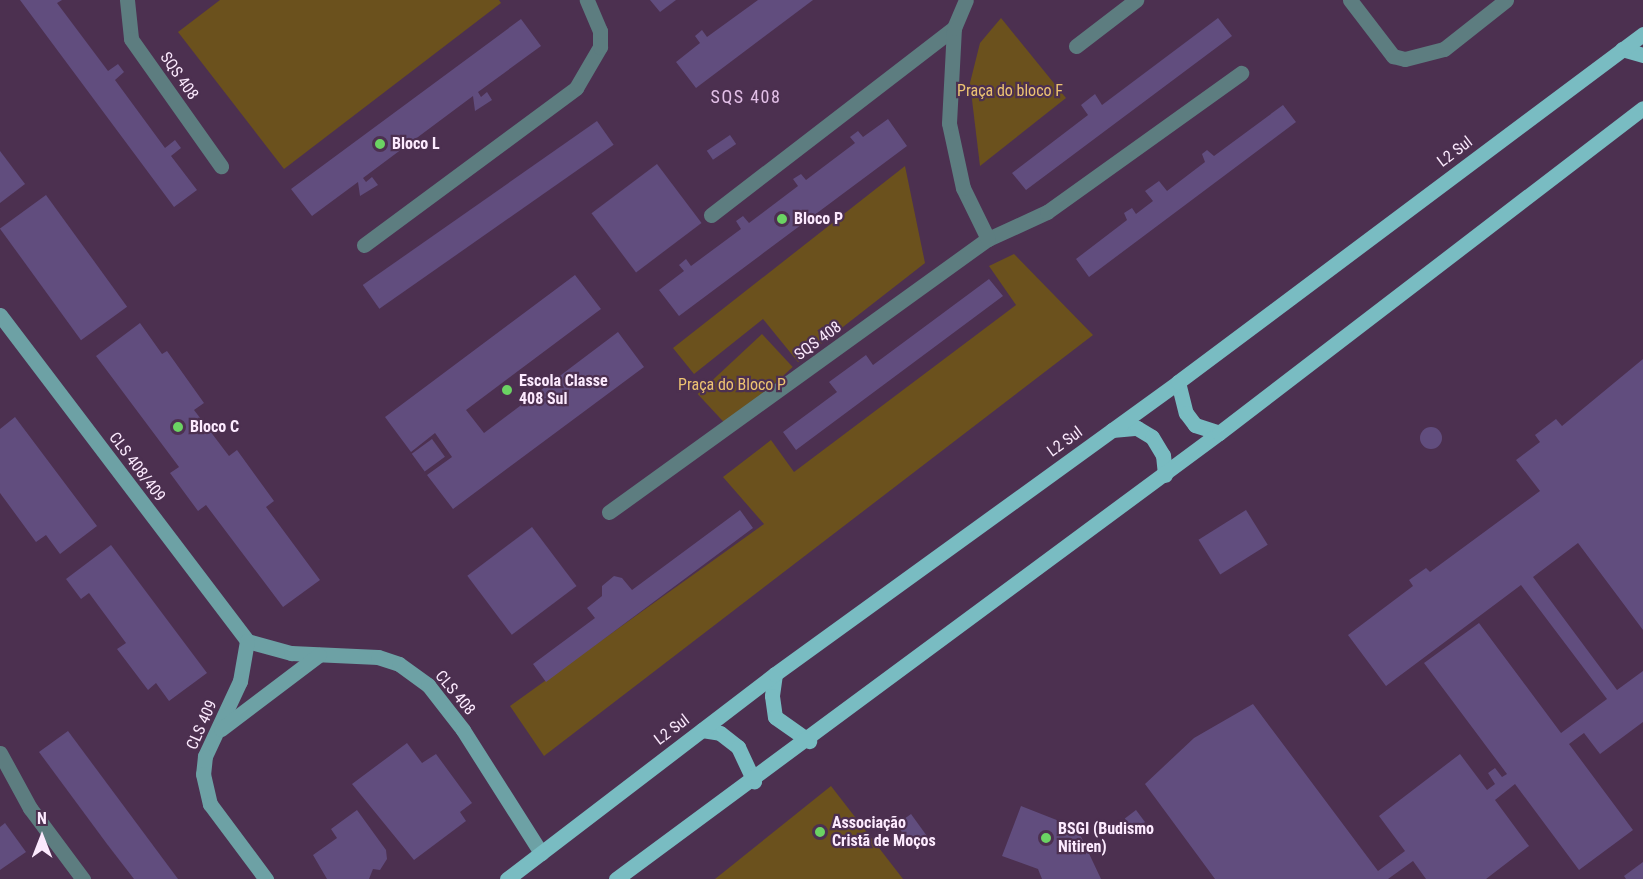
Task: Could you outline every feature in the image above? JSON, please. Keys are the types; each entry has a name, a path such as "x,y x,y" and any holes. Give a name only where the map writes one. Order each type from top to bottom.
{"main road":[{"name":"L2 Sul","path":"507,879 776,674 1178,382 1643,34"},
{"path":"1622,49 1643,55"},
{"path":"627,876 1219,434 1643,108"},
{"path":"1178,382 1191,419 1219,434"},
{"path":"1112,430 1137,428 1152,437 1163,455 1164,474"},
{"path":"776,674 772,696 776,717 809,741"},
{"path":"702,730 720,734 738,747 754,781"}],"street":[{"name":"SQS 408","path":"127,0 131,39 221,166"},
{"path":"364,245 576,88 600,47 600,31 587,0"},
{"path":"966,0 954,28 949,80 952,154 988,239"},
{"path":"1076,46 1136,0"},
{"path":"1350,0 1393,56 1404,59 1444,49 1506,0"},
{"path":"711,215 954,28"},
{"name":"SQS 408","path":"609,512 988,239 1047,212 1241,73"},
{"name":"CLS 408/409","path":"0,315 247,641"},
{"name":"CLS 408","path":"247,641 319,655 378,657 399,664 429,685 463,730 541,853"},
{"name":"CLS 409","path":"247,641 240,681 205,756 210,804 266,879"},
{"path":"217,733 319,655"},
{"path":"0,753 30,808 83,879"}],"green space":[{"path":"220,0 499,0 501,3 284,169 178,32"},
{"name":"Praça do bloco F","path":"1001,18 1066,98 980,166 970,83 980,43"},
{"path":"905,166 925,263 798,362 763,319 694,374 673,348"},
{"path":"1014,254 1093,335 544,756 510,706 764,524 723,477 771,440 794,472 1016,305 989,266"},
{"name":"Praça do Bloco P","path":"762,334 793,367 728,427 698,394"},
{"name":"Associação Cristã de Moços","path":"831,786 903,879 715,879"}],"building":[{"path":"20,0 62,0 57,3 108,71 118,64 124,72 115,80 165,148 175,140 181,148 171,156 197,190 174,207"},
{"path":"650,0 676,0 660,12"},
{"path":"758,0 813,0 696,88 676,62 700,43 695,36 702,30 707,37"},
{"path":"1218,18 1232,36 1026,190 1012,173 1088,115 1081,105 1095,94 1102,105"},
{"name":"Bloco L","path":"521,19 541,46 478,92 481,97 487,92 492,100 475,111 473,96 363,178 366,182 372,177 378,185 360,196 358,182 312,216 291,189"},
{"path":"1283,105 1296,122 1089,277 1076,259 1127,220 1124,213 1132,208 1136,214 1153,201 1145,191 1159,181 1167,191 1205,162 1202,154 1207,150 1214,156"},
{"name":"Bloco P","path":"888,119 907,146 679,316 659,290 684,271 679,265 686,259 691,266 741,229 736,221 743,216 749,223 798,186 793,179 801,174 806,180 855,143 850,137 858,131 863,137"},
{"path":"597,121 614,145 379,309 363,285"},
{"path":"730,135 736,144 713,160 707,151"},
{"path":"0,151 25,184 0,203"},
{"path":"657,164 702,223 636,272 592,213"},
{"path":"46,195 127,307 81,340 0,229"},
{"name":"Escola Classe 408 Sul","path":"575,275 601,309 466,410 484,433 618,332 644,367 453,509 427,475 452,457 435,433 411,452 385,417"},
{"path":"989,279 1003,296 796,450 783,432 837,392 829,382 866,355 873,365"},
{"name":"Bloco C","path":"140,323 162,354 167,351 204,403 194,410 229,456 237,450 274,501 266,507 320,580 283,607 206,505 198,511 170,473 179,467 96,356"},
{"path":"1643,359 1643,630 1578,543 1533,577 1617,690 1643,671 1643,722 1600,754 1584,733 1569,744 1633,830 1579,870 1515,784 1495,800 1529,846 1486,879 1426,879 1413,861 1388,879 1215,879 1145,784 1194,738 1253,704 1378,871 1405,851 1379,816 1460,754 1487,790 1495,784 1488,773 1495,768 1502,777 1507,774 1424,663 1479,623 1561,733 1607,699 1521,585 1386,686 1348,635 1413,586 1409,580 1426,568 1430,572 1540,491 1516,460 1540,442 1535,435 1556,419 1562,426"},
{"path":"15,417 97,526 60,554 46,535 36,542 0,493 0,429"},
{"path":"1431,427 1439,430 1442,438 1439,446 1431,449 1423,446 1420,438 1423,430"},
{"path":"432,439 445,457 425,471 412,454"},
{"path":"740,510 753,528 546,682 533,664 595,618 587,608 602,596 602,586 614,576 622,578 632,590"},
{"path":"1246,510 1268,545 1220,574 1199,540"},
{"path":"532,527 577,586 512,635 467,576"},
{"path":"111,545 207,673 169,701 156,683 148,690 117,649 126,643 89,593 81,599 66,579"},
{"path":"68,731 178,879 134,879 107,844 39,752"},
{"path":"407,743 422,763 436,754 472,803 460,812 466,821 414,860 352,784"},
{"name":"BSGI (Budismo Nitiren)","path":"1021,806 1077,828 1101,879 1042,879 1038,869 1002,856"},
{"path":"357,810 386,850 387,859 380,870 373,869 369,879 327,879 313,855 337,838 331,829"},
{"path":"1136,810 1145,822 1134,830 1125,818"},
{"path":"911,814 930,840 915,850 896,825"},
{"path":"5,823 26,852 0,870 0,827"},
{"path":"1643,862 1643,879 1626,879 1624,876"}],"place":[{"name":"Bloco L","path":"380,144"},
{"name":"Bloco P","path":"782,219"},
{"name":"Escola Classe 408 Sul","path":"507,390"},
{"name":"Bloco C","path":"178,427"},
{"name":"Associação Cristã de Moços","path":"820,832"},
{"name":"BSGI (Budismo Nitiren)","path":"1046,838"}],"district":[{"name":"SQS 408","path":"746,97"}]}
